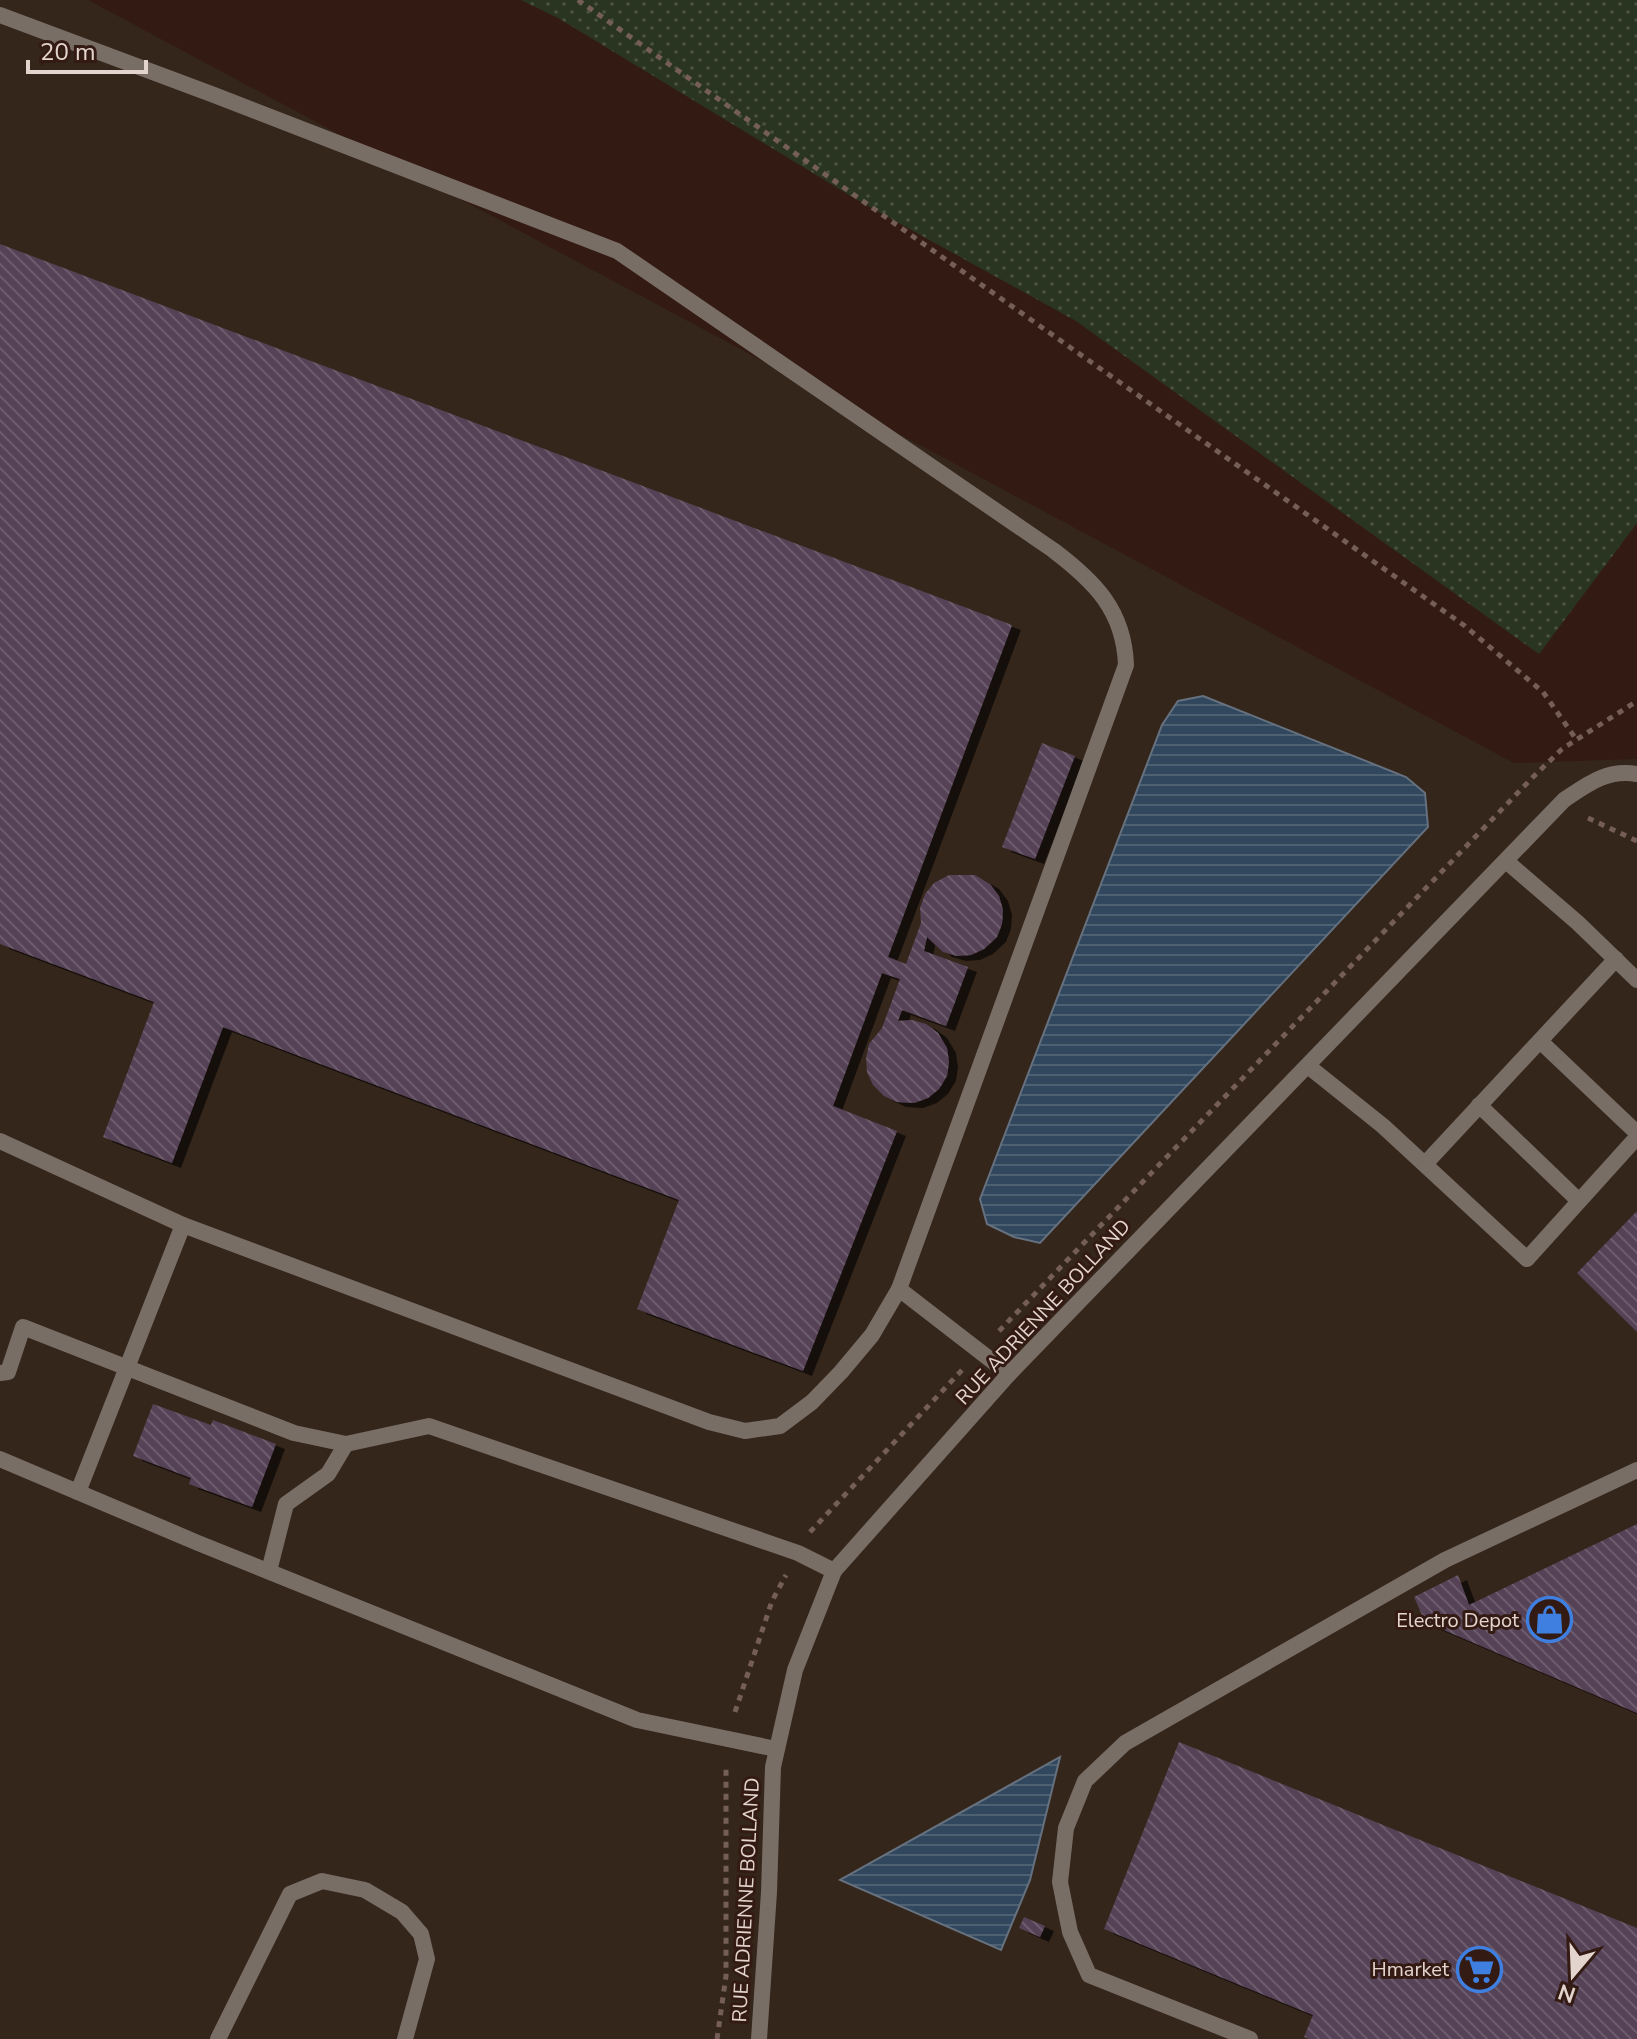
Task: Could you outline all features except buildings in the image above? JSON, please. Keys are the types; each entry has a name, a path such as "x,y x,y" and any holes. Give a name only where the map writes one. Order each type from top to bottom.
{"street":[{"path":"0,15 617,251 699,304 1083,572 1117,617 1125,642 1126,665 899,1289 872,1335 812,1402 780,1426 745,1431 709,1422 183,1225 0,1141"},
{"name":"RUE ADRIENNE BOLLAND","path":"759,2039 776,1749 795,1670 834,1571 1009,1374 1564,800 1599,777 1623,772 1637,774"},
{"path":"1506,861 1637,980"},
{"path":"1425,1164 1616,959"},
{"path":"1308,1066 1383,1126 1527,1259 1637,1135 1540,1041"},
{"path":"1479,1105 1579,1201"},
{"path":"78,1492 183,1225"},
{"path":"899,1289 1009,1374"},
{"path":"0,1373 8,1372 23,1327 294,1433 346,1444 429,1426 798,1553 834,1571"},
{"path":"269,1571 286,1504 328,1474 346,1444"},
{"path":"0,1459 637,1720 776,1749"},
{"path":"1250,2039 1089,1975 1070,1932 1060,1882 1066,1828 1085,1781 1125,1743 1445,1560 1637,1470"},
{"path":"218,2039 290,1894 322,1881 365,1890 402,1912 421,1934 427,1959 405,2039"}],"path":[{"path":"578,0 1465,626 1543,692 1576,739"},
{"path":"1562,749 1637,701"},
{"path":"1588,818 1637,841"}],"shaded area":[{"path":"0,0 88,0 1514,763 1637,759 1637,2039 0,2039"}],"green space":[{"path":"521,0 1637,0 1637,523 1539,654 1076,321 859,201 558,18"}],"water":[{"path":"1203,696 1406,777 1425,793 1428,827 1040,1243 1014,1237 987,1224 980,1199 1162,725 1178,701"},
{"path":"1060,1757 1030,1880 1001,1950 840,1880"}],"place":[{"name":"Electro Depot","path":"1550,1620"},
{"name":"Hmarket","path":"1480,1969"}]}
